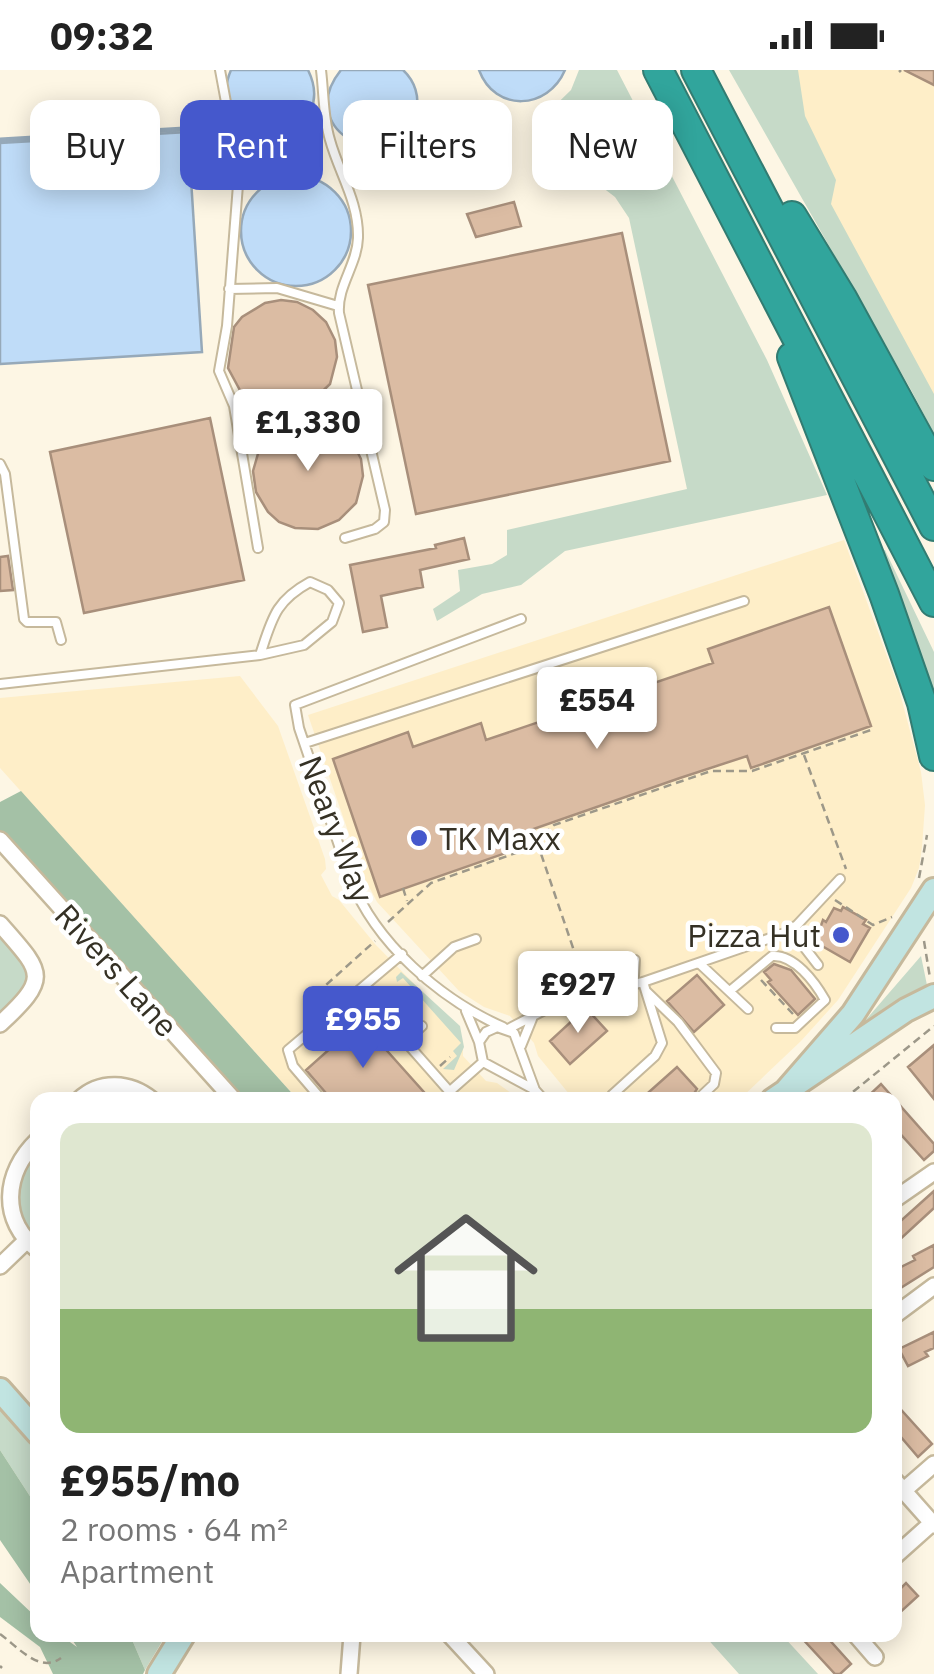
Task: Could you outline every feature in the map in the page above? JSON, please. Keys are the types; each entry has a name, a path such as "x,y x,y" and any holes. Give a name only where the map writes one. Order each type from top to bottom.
{"highway":[{"path":"658,70 934,602"},
{"path":"699,70 842,298 934,466"},
{"path":"699,70 934,526"},
{"path":"743,230 884,594 922,704 934,756"}],"main road":[{"path":"783,1092 853,1014 924,890"},
{"path":"785,1092 933,990"},
{"path":"0,1390 30,1425"},
{"path":"159,1674 179,1642"}],"street":[{"name":"Rivers Lane","path":"0,840 227,1092"},
{"path":"0,924 36,970 32,994 0,1024"},
{"path":"91,1092 114,1086 139,1092"},
{"path":"30,1149 20,1160 8,1190 8,1209 14,1227 30,1244"},
{"path":"902,1194 934,1172"},
{"path":"0,1266 30,1247"},
{"path":"902,1310 934,1286"},
{"path":"902,1484 934,1464"},
{"path":"902,1489 933,1524 902,1550"},
{"path":"349,1674 351,1642"},
{"path":"456,1642 486,1674"},
{"path":"862,1642 875,1657"}],"lane":[{"path":"220,70 238,172 227,326 219,372 234,406 258,548"},
{"path":"321,70 328,135 350,191 358,237 355,260 338,306 385,510 384,522 375,530 344,538"},
{"path":"229,289 276,288 338,306"},
{"path":"0,464 17,550 24,618 28,622 56,622 60,640"},
{"path":"0,684 260,655 304,645 332,622 340,603 328,590 310,582 289,594 274,613 260,655"},
{"path":"304,743 744,602"},
{"name":"Neary Way","path":"506,1028 466,1010 422,976 381,929 355,890 304,743 295,705 521,619"},
{"path":"479,1042 486,1032 532,1019 562,1001 643,982 792,930 840,878"},
{"path":"792,930 818,965"},
{"path":"422,976 454,947 476,939"},
{"path":"315,1092 293,1066 288,1050 402,954"},
{"path":"731,990 768,958 784,956 824,997 824,1002 795,1028 776,1028"},
{"path":"618,988 634,976 635,960"},
{"path":"699,963 748,1009"},
{"path":"620,1092 655,1056 662,1043 643,982"},
{"path":"360,990 449,1092 482,1062"},
{"path":"647,992 678,1022 716,1073 714,1084 706,1092"},
{"path":"466,1010 479,1042 482,1062"},
{"path":"501,1070 513,1066 532,1019"},
{"path":"404,1043 422,1026"},
{"path":"506,1028 521,1050 535,1090"},
{"path":"482,1062 535,1090"}],"path":[{"path":"334,1012 317,993 376,940 372,936 433,880 527,849 554,825 635,795 711,771 752,772 870,730"},
{"path":"804,754 842,864 854,877"},
{"path":"725,763 728,771"},
{"path":"542,826 545,833"},
{"path":"924,890 927,835"},
{"path":"536,841 588,995"},
{"path":"403,888 408,903"},
{"path":"835,899 873,925 895,915"},
{"path":"923,935 933,990"},
{"path":"753,988 762,980 798,1019 805,1012 809,1016"},
{"path":"853,1092 934,1026"},
{"path":"0,1634 41,1664 50,1666 61,1658"}],"shaded area":[{"path":"758,70 934,70 934,398"},
{"path":"844,540 898,686 921,772 925,805 919,868 911,888 838,1000 747,1092 567,1092 510,1016 484,1007 459,991 377,902 363,875 308,715"},
{"path":"240,676 278,726 325,859 326,869 321,875 332,896 434,1004 463,1042 463,1056 486,1081 510,1092 291,1092 0,768 0,698"}],"green space":[{"path":"579,70 617,70 633,100 561,100 571,90"},
{"path":"729,70 798,70 805,116 836,180 831,204 934,394 934,444 924,428 929,424 911,390"},
{"path":"673,178 767,360 827,495 565,551 521,585 482,594 437,621 433,609 460,591 458,570 492,564 507,555 507,530 687,489 629,218 606,190 673,190"},
{"path":"885,550 934,652 934,706 880,551"},
{"path":"21,791 291,1092 235,1092 0,831 0,802"},
{"path":"0,936 29,972 26,990 0,1013"},
{"path":"921,956 928,990 861,1032 857,1030"},
{"path":"401,972 460,1026 464,1047 454,1070 443,1069 457,1056 453,1051 461,1043 403,978 397,982"},
{"path":"29,1163 30,1230 22,1217 18,1196"},
{"path":"0,1407 30,1440 30,1496 0,1450"},
{"path":"0,1450 30,1496 30,1584 0,1540"},
{"path":"0,1583 30,1611 30,1640 0,1617"},
{"path":"33,1642 70,1642 77,1647 74,1642 133,1642 145,1670 143,1674 53,1674 40,1647"},
{"path":"133,1642 162,1642 145,1670"},
{"path":"710,1642 788,1642 818,1674 739,1674"}],"water":[{"path":"231,70 308,70 313,100 228,100"},
{"path":"341,70 403,70 413,84 417,100 343,100 343,133 329,113 329,93"},
{"path":"479,70 565,70 547,93 522,101 497,94"},
{"path":"180,132 180,190 192,190 202,352 0,364 0,143 30,141 30,190 160,190 160,134"},
{"path":"323,183 342,200 350,220 350,242 342,262 327,277 307,285 285,285 265,277 250,262 242,242 245,210 259,190 323,190"}],"building":[{"path":"904,70 934,70 934,85"},
{"path":"514,202 521,226 476,237 467,214"},
{"path":"622,233 670,461 416,514 368,285"},
{"path":"281,300 313,310 326,322 335,340 337,357 330,384 299,414 254,403 242,394 228,368 234,327 242,317 265,303"},
{"path":"292,417 323,421 339,429 352,441 361,459 363,476 356,503 339,520 318,529 295,528 279,522 256,492 253,471 260,447"},
{"path":"210,418 244,580 84,613 50,452"},
{"path":"464,538 469,559 420,570 423,587 381,596 387,627 363,632 350,565 436,548 435,545"},
{"path":"8,556 13,590 0,591 0,557"},
{"path":"829,607 871,726 751,768 747,756 519,834 523,847 380,897 333,759 408,732 413,747 481,723 486,740 713,663 708,649"},
{"name":"Pizza Hut","path":"843,907 866,920 863,924 870,928 850,962 815,942 823,920 826,922 834,908 841,911"},
{"path":"774,964 791,970 815,999 798,1015 768,982 771,980 764,972"},
{"path":"697,975 724,1005 694,1032 667,1001"},
{"path":"586,1008 607,1031 570,1064 550,1041"},
{"path":"361,1021 424,1092 325,1092 306,1070"},
{"path":"934,1045 934,1099 908,1067"},
{"path":"677,1067 697,1089 695,1092 649,1092"},
{"path":"902,1108 934,1144 934,1151 924,1160 902,1136"},
{"path":"934,1191 934,1208 902,1238 902,1220"},
{"path":"934,1245 934,1267 902,1287 902,1266 915,1260 913,1256"},
{"path":"934,1332 934,1348 925,1352 928,1356 908,1366 902,1348"},
{"path":"902,1411 932,1444 918,1457 902,1438"},
{"path":"906,1583 918,1596 902,1611 902,1587"},
{"path":"805,1642 831,1642 851,1664 835,1674"}],"waterway":[{"path":"0,140 180,129"}],"place":[{"name":"TK Maxx","path":"419,838"},
{"name":"Pizza Hut","path":"841,935"}]}
